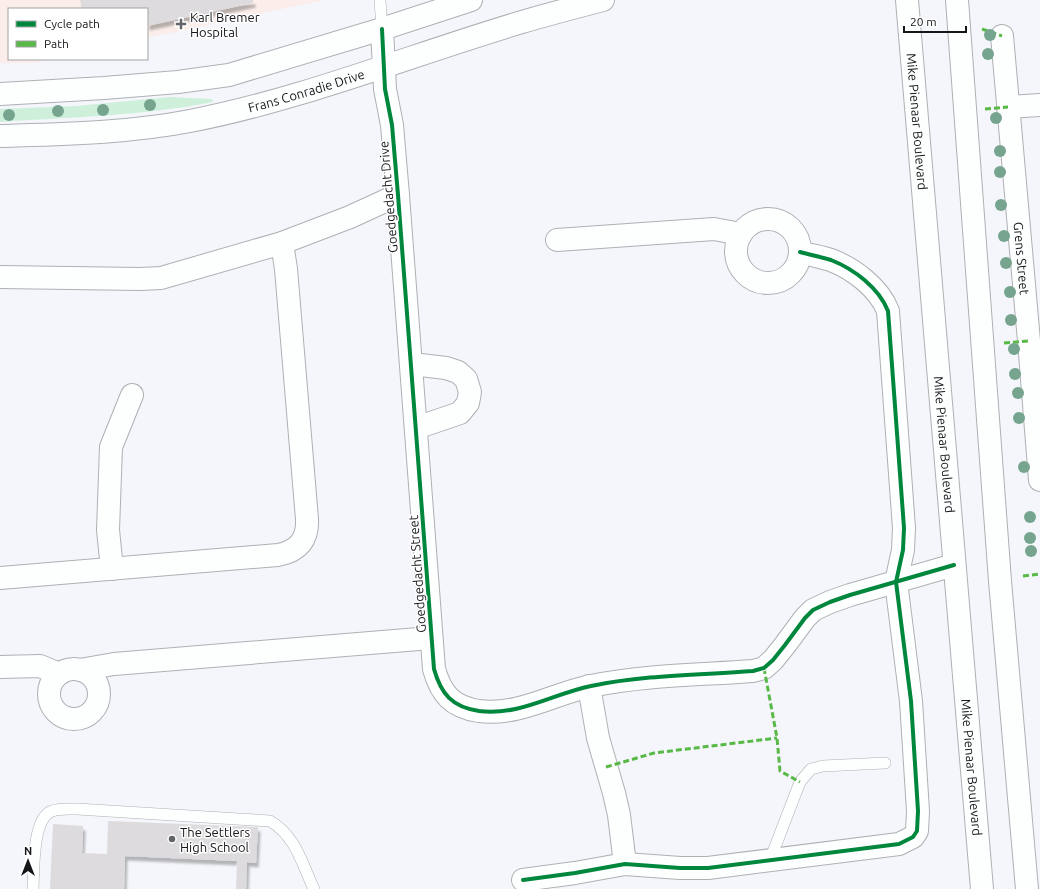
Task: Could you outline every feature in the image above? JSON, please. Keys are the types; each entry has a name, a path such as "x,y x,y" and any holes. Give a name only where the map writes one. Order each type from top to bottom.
{"street":[{"path":"0,94 178,82 229,75 382,29 471,0"},
{"name":"Frans Conradie Drive","path":"0,136 61,134 148,127 237,111 384,67 521,22 603,0"},
{"name":"Mike Pienaar Boulevard","path":"907,0 982,889"},
{"path":"957,0 1000,581 1027,889"},
{"name":"Goedgedacht Drive","path":"382,29 385,89 392,125 416,428"},
{"name":"Grens Street","path":"1002,36 1008,107 1035,340 1040,480"},
{"path":"1008,107 1040,104"},
{"path":"0,277 161,278 282,244 350,217 398,195"},
{"path":"760,221 780,221 795,233 799,242 799,262 787,277 778,282 768,283 758,281 749,276 742,269 738,260 737,250 741,234 751,225 760,221"},
{"path":"557,240 714,229 741,234"},
{"path":"0,578 278,555 293,550 299,545 307,528 307,519 286,269 282,244"},
{"path":"523,880 625,864 694,868 900,844 913,837 917,831 918,811 911,701 896,582 903,550 904,528 888,312 879,294 863,279 847,268 832,260 800,252"},
{"path":"412,364 446,368 458,372 466,379 470,392 468,403 460,413 416,428"},
{"path":"112,569 108,530 111,447 132,395"},
{"name":"Goedgedacht Street","path":"416,428 431,638 434,669 441,688 448,697 463,707 478,710 508,711 590,686"},
{"path":"625,864 619,815 598,738 590,686 656,677 753,671 764,668 786,645 805,618 813,610 850,595 954,565"},
{"path":"80,670 114,664 431,638"},
{"path":"97,685 124,664"},
{"path":"0,667 40,666 59,674"},
{"path":"72,669 88,673 93,678 99,692 98,700 90,713 75,719 60,715 54,710 49,696 50,688 53,681 59,674 72,669"}],"lane":[{"path":"380,0 382,29"},
{"path":"770,860 800,782 811,769 823,766 885,763"},
{"path":"33,889 37,838 44,817 51,811 77,808 270,821 280,827 298,851 314,889"}],"shaded area":[{"name":"Karl Bremer Hospital","path":"0,0 324,0 148,38 148,8 8,8 8,60 48,60 35,63 0,63"}],"green space":[{"path":"170,97 212,99 213,102 187,107 134,113 0,122 0,109 76,106"}],"building":[{"path":"80,0 253,0 253,3 148,26 148,8 82,8"},
{"path":"108,821 258,827 256,863 247,862 246,889 236,889 237,861 125,856 124,889 50,889 53,824 83,826 82,853 107,854"}],"marked path":[{"path":"982,29 1002,36"},
{"path":"985,109 1008,107"},
{"path":"1004,343 1029,341"},
{"path":"1023,576 1040,574"},
{"path":"764,668 777,738 780,771 800,782"},
{"path":"606,767 654,753 777,738"}],"cycle path":[{"path":"382,29 385,89 392,125 398,195 434,669 440,686 449,698 455,703 470,709 494,712 522,707 591,686 611,682 651,677 753,671 764,668 773,660 805,618 813,610 850,595 954,565"},
{"path":"523,880 625,864 680,868 708,868 899,844 913,837 917,831 918,811 911,701 896,582 903,550 904,528 888,311 879,295 857,274 831,260 800,252"}],"place":[{"name":"Karl Bremer Hospital","path":"181,24"},
{"name":"The Settlers High School","path":"172,839"}]}
